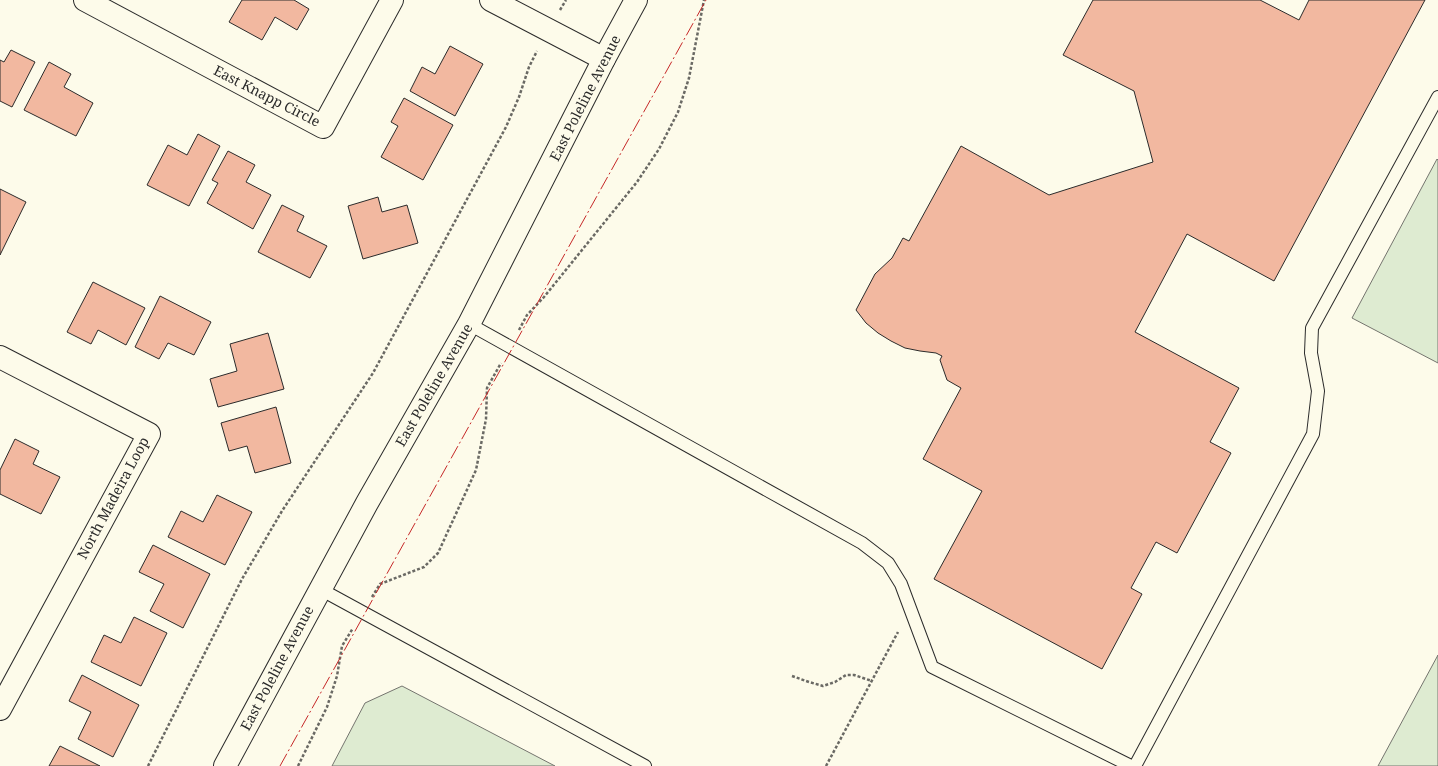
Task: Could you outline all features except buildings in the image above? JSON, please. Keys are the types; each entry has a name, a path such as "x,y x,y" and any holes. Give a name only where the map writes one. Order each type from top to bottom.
{"street":[{"name":"East Knapp Circle","path":"85,0 323,127 392,0"},
{"path":"491,0 604,59"},
{"name":"East Poleline Avenue","path":"225,766 367,503 469,324 604,59 636,0"},
{"name":"North Madeira Loop","path":"0,357 149,434 0,708"}],"lane":[{"path":"1135,766 1312,434 1318,391 1311,353 1312,328 1438,98"},
{"path":"469,324 862,543 888,563 901,584 932,667 1131,766"},
{"path":"320,589 645,766"}],"path":[{"path":"298,766 327,707 337,676 342,646 380,584 424,567 438,553 476,470 486,419 487,388 527,315 544,297 637,182 659,149 678,112 689,78 704,0"},
{"path":"148,766 242,579 282,512 373,373 506,127 519,97 529,67"},
{"path":"826,766 911,609"},
{"path":"792,676 823,686 835,682 846,675 854,675 872,681"}],"green space":[{"path":"1437,159 1438,160 1438,363 1352,318"},
{"path":"1438,655 1438,766 1378,766"},
{"path":"402,686 555,766 332,766 365,703"}],"power":[{"path":"280,766 706,0"}]}
